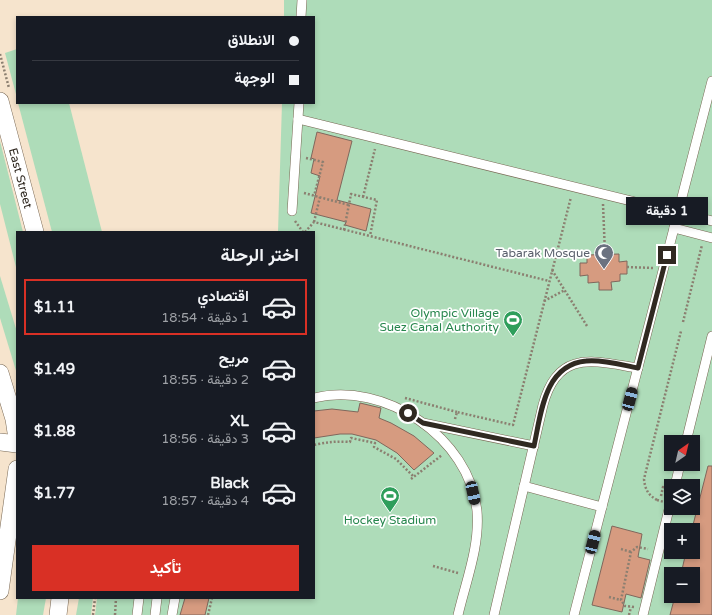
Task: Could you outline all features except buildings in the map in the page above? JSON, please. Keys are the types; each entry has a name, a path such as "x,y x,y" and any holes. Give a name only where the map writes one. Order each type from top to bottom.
{"street":[{"name":"East Street","path":"0,101 35,231"},
{"path":"0,373 14,419 16,432"},
{"path":"0,442 16,444"},
{"path":"1,581 16,476"},
{"path":"58,615 60,599"}],"lane":[{"path":"301,16 302,0"},
{"path":"574,615 678,212 708,113 712,81"},
{"path":"292,212 299,104"},
{"path":"298,119 712,220"},
{"path":"674,228 708,237"},
{"path":"688,435 712,336"},
{"path":"496,614 524,486 548,389 556,375 575,363 586,361 638,368"},
{"path":"315,398 337,395 355,395 374,399 402,410 423,423 450,449 467,478 473,493 477,526 476,543 458,615"},
{"path":"423,423 534,446"},
{"path":"524,486 602,506"},
{"path":"644,612 667,515"},
{"path":"138,615 140,599"},
{"path":"155,615 157,599"},
{"path":"172,615 175,599"}],"path":[{"path":"363,197 377,139"},
{"path":"296,156 323,162 314,196"},
{"path":"453,429 456,412 513,425 574,187"},
{"path":"294,190 349,205"},
{"path":"344,230 351,194 378,200 370,236"},
{"path":"603,194 605,254"},
{"path":"306,231 314,222 320,197"},
{"path":"314,222 549,281"},
{"path":"683,322 708,237"},
{"path":"627,267 664,268"},
{"path":"552,269 587,326"},
{"path":"544,301 564,290"},
{"path":"664,502 649,495 646,490 644,479 681,331"},
{"path":"315,445 326,442 350,442 351,438 375,442 374,447 396,459 413,478 450,449"},
{"path":"621,600 631,552 634,548 639,547 658,551"},
{"path":"621,549 631,552"},
{"path":"433,566 468,575"},
{"path":"609,597 621,600 623,604 644,612"},
{"path":"93,615 95,599"},
{"path":"115,615 116,599"},
{"path":"208,615 212,599"},
{"path":"629,615 631,607"}],"green space":[{"name":"Olympic Village Suez Canal Authority","path":"284,0 712,0 712,615 95,615 97,599 315,599 315,231 278,231 282,104 315,104 315,16 284,16"},
{"path":"16,49 16,94 5,53"},
{"path":"18,104 69,104 102,231 52,231"},
{"path":"0,141 23,231 16,231 16,267 0,204"},
{"path":"0,276 16,329 16,371 0,318"},
{"path":"18,599 46,599 43,615 16,615"},
{"path":"79,599 93,599 91,615 76,615"}],"place":[{"name":"Tabarak Mosque","path":"604,270"},
{"name":"Olympic Village Suez Canal Authority","path":"513,337"},
{"name":"Hockey Stadium","path":"390,513"}],"route":[{"path":"408,413 423,423 534,446 546,394 556,375 565,368 575,363 586,361 597,361 638,368 667,255"}]}
